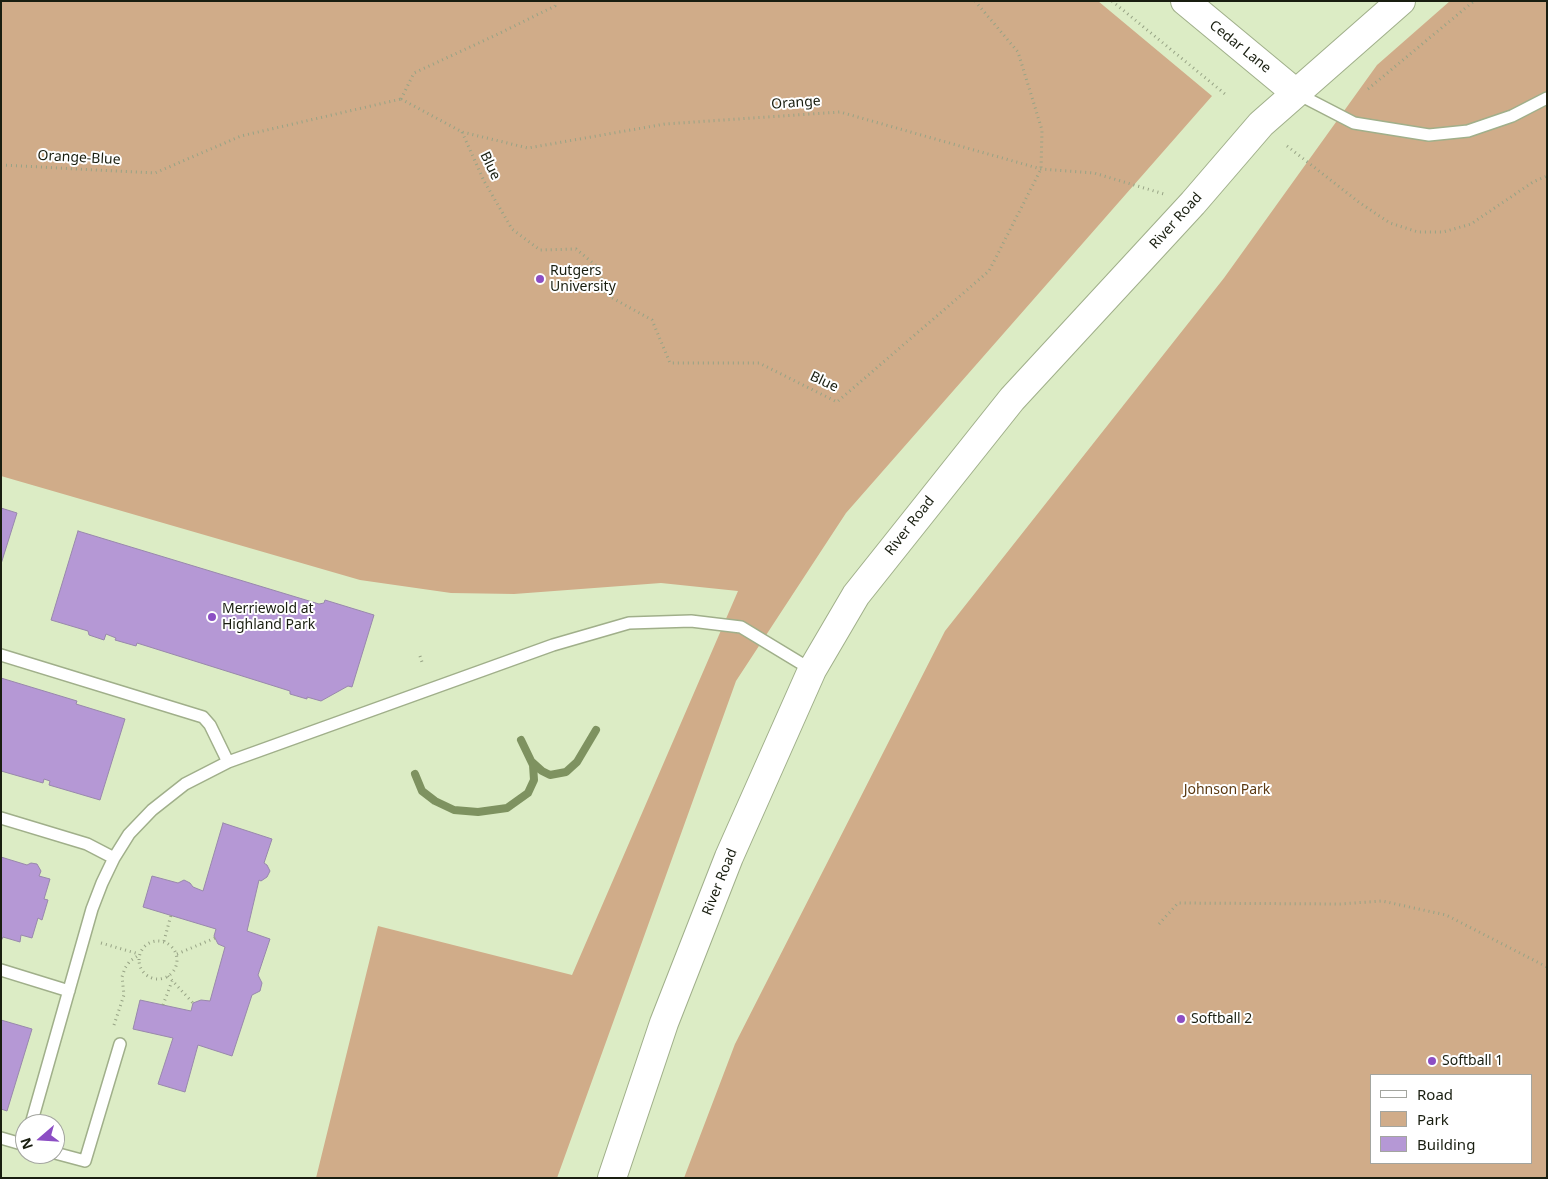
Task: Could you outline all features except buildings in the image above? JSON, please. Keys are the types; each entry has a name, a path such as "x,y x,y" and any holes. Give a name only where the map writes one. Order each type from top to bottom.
{"street":[{"name":"Cedar Lane","path":"1185,1 1296,93"},
{"name":"River Road","path":"612,1178 664,1023 729,857 812,670 856,595 1000,415 1193,203 1261,124 1401,1"}],"lane":[{"path":"1296,93 1354,123 1429,135 1468,131 1512,116 1547,98"},
{"path":"34,1114 92,909 102,883 114,858 129,834 152,810 184,784 228,762 553,645 629,623 691,621 741,627 812,670"},
{"path":"1,655 203,717 210,725 228,762"},
{"path":"1,818 87,844 114,858"},
{"path":"1,970 69,991"},
{"path":"65,1156 85,1161 120,1044"},
{"path":"1,1138 15,1143"}],"path":[{"path":"401,99 414,73 555,6 557,1"},
{"name":"Blue","path":"462,132 484,181 512,229 540,250 576,248 599,268 604,294 652,320 670,363 759,363 837,402 989,271 1041,169 1042,130 1018,52 975,1"},
{"path":"1112,1 1225,94"},
{"path":"1368,89 1474,1"},
{"name":"Orange","path":"401,99 462,132 528,148 665,124 840,112 1041,169 1094,174 1193,203"},
{"name":"Orange-Blue","path":"1,165 155,173 241,136 401,99"},
{"path":"1287,146 1390,223 1418,232 1444,232 1471,224 1533,182 1547,176"},
{"path":"420,656 423,665"},
{"path":"1159,924 1178,903 1340,904 1382,902 1446,915 1547,966"},
{"path":"164,941 171,915"},
{"path":"176,954 215,938"},
{"path":"114,1025 124,995 122,977 125,968 146,944 158,940 170,944 176,954 176,967 168,976 155,979 144,973 139,961 139,954"},
{"path":"100,943 139,954"},
{"path":"168,976 193,1003"},
{"path":"163,1005 172,981"}],"green space":[{"name":"Rutgers University","path":"1,1 1098,1 1212,96 846,513 736,681 557,1178 316,1178 378,926 572,975 738,591 661,583 514,594 451,593 360,580 1,476"},
{"name":"Johnson Park","path":"1450,1 1547,1 1547,1178 684,1178 735,1044 945,631 1224,278 1377,65"}],"waterway":[{"path":"532,762 550,775 566,772 577,762 596,730"},
{"path":"415,774 422,791 435,801 454,810 478,812 507,808 528,793 534,780 533,765 521,740"}],"place":[{"name":"Rutgers University","path":"540,279"},
{"name":"Merriewold at Highland Park","path":"212,617"},
{"name":"Softball 2","path":"1181,1019"},
{"name":"Softball 1","path":"1432,1061"}]}
